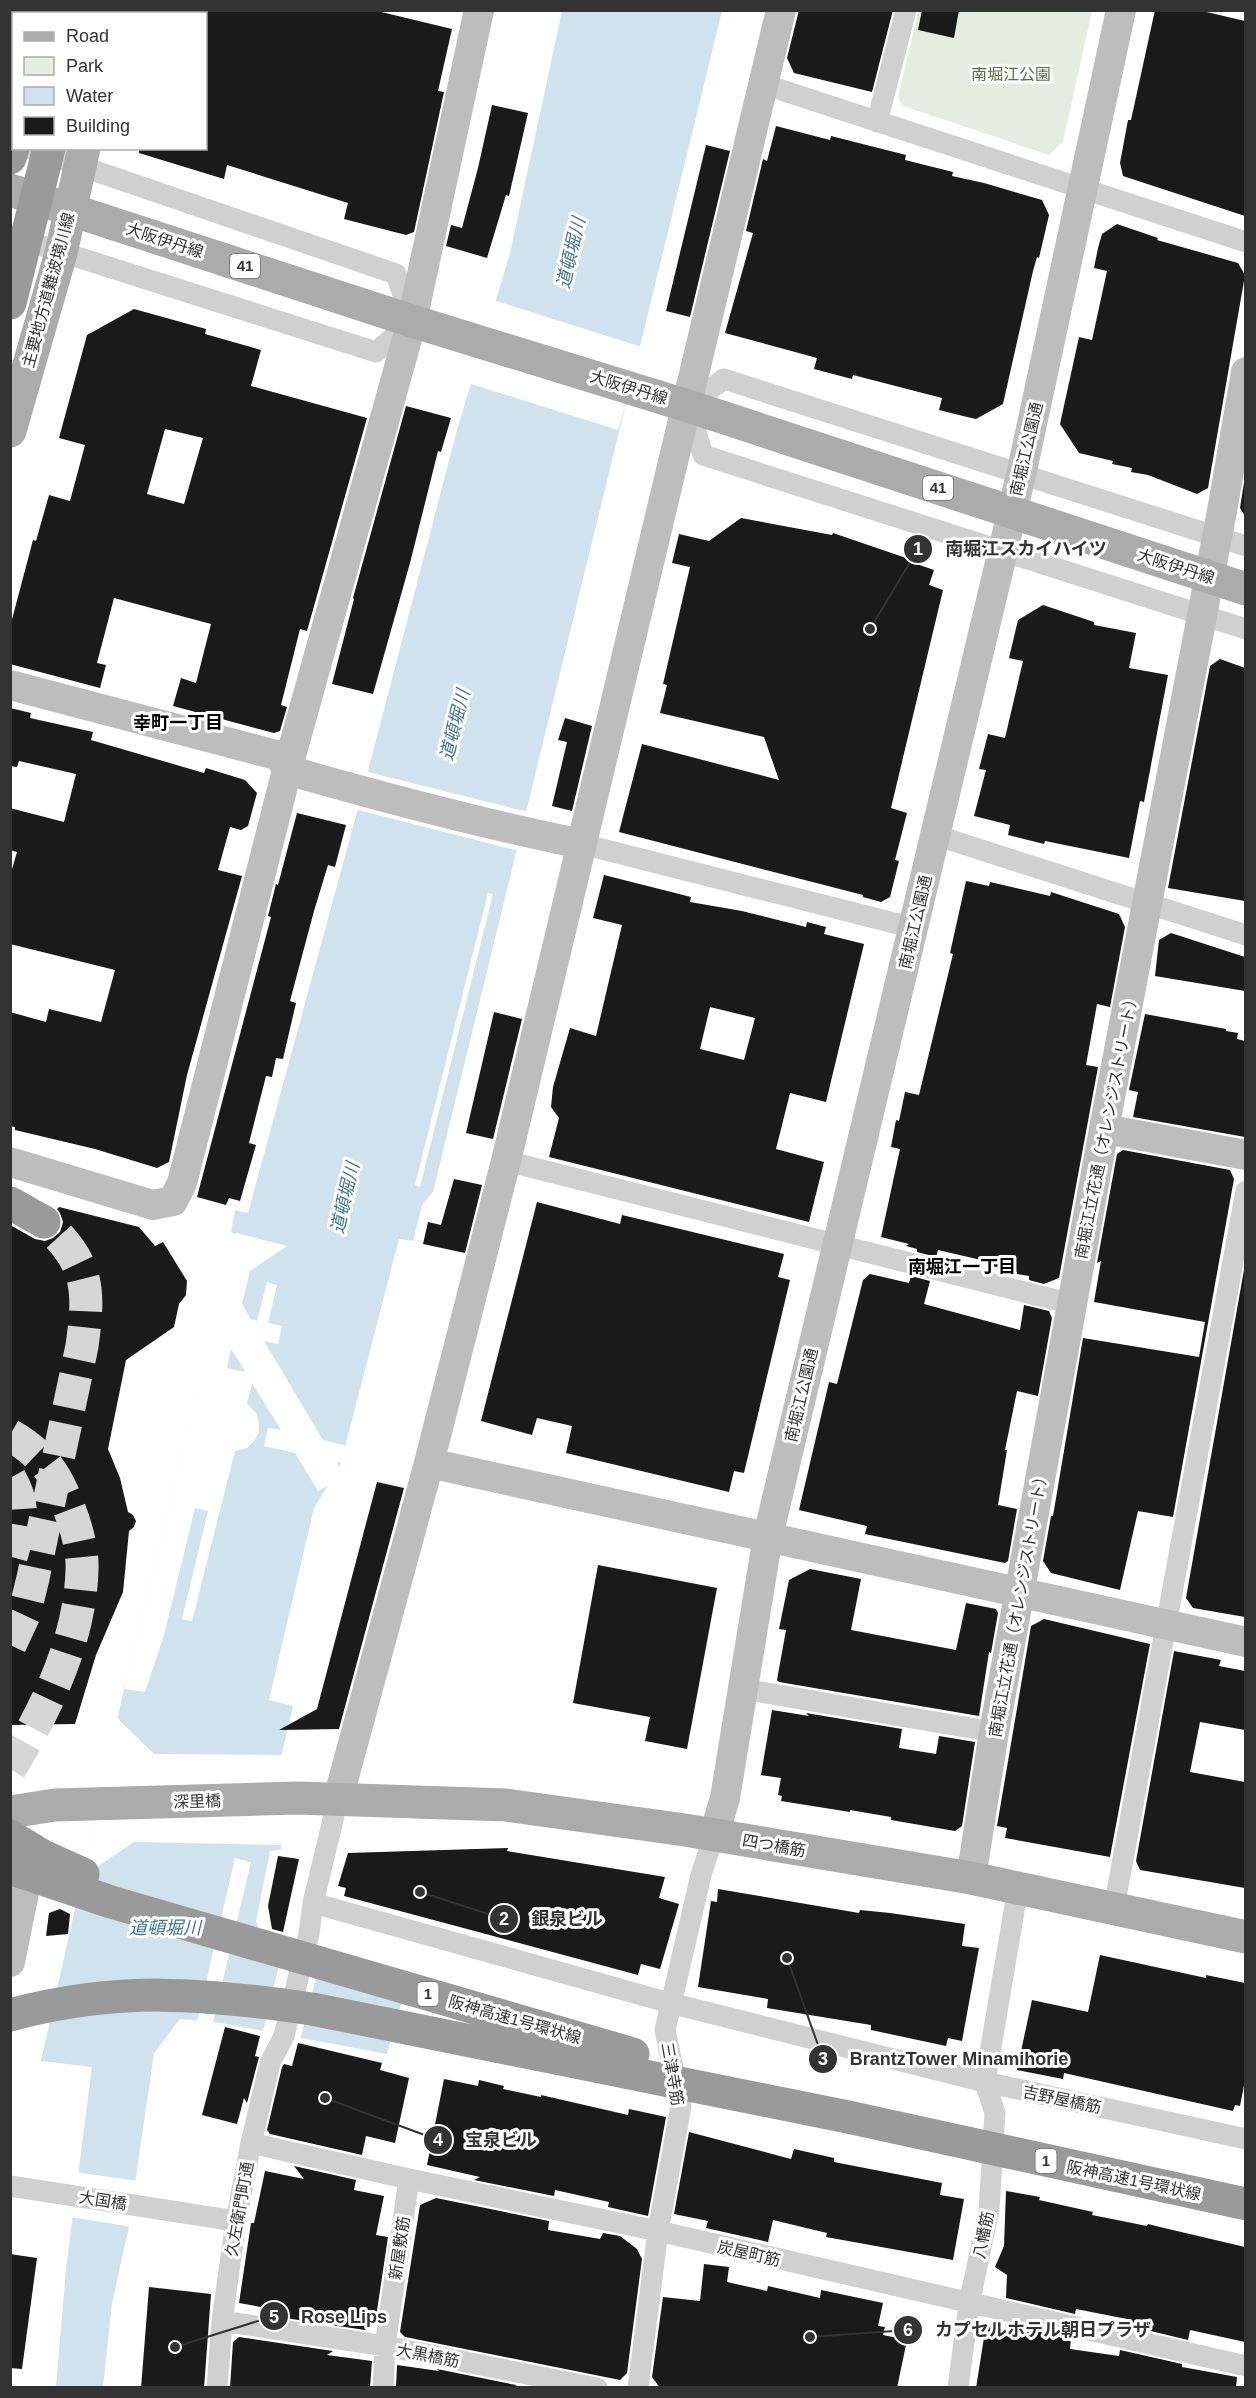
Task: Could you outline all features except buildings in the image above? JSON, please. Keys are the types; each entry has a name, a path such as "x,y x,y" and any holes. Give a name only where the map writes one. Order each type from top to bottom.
{"highway":[{"path":"10,158 12,144"},
{"path":"10,303 48,150"},
{"path":"10,1203 44,1222"},
{"path":"14,1819 43,1856 75,1871 177,1908 252,1944"},
{"name":"阪神高速1号環状線","path":"10,1868 111,1902 252,1944 848,2117"},
{"name":"阪神高速1号環状線","path":"10,2014 80,1999 172,1994 233,1997 312,2009 848,2117 1245,2204"}],"main road":[{"name":"主要地方道難波境川線","path":"10,431 61,253 82,158"},
{"name":"大阪伊丹線","path":"10,189 412,321 480,340 688,406 1245,589"},
{"name":"四つ橋筋","path":"297,1798 506,1805 714,1834 971,1878 1245,1937"},
{"name":"深里橋","path":"14,1819 55,1806 297,1798"}],"street":[{"path":"10,1162 153,1205 172,1201 182,1183 287,770 412,321 479,10"},
{"path":"338,1799 429,1463 506,1161 781,10"},
{"path":"877,122 906,10"},
{"name":"南堀江公園通","path":"714,1834 725,1797 768,1536 1021,475 1121,10"},
{"path":"763,84 1245,242"},
{"path":"39,150 82,158 396,274 412,321"},
{"path":"10,236 376,352 412,321"},
{"name":"南堀江立花通（オレンジストリート）","path":"971,1878 994,1732 1104,1129 1217,537 1245,372"},
{"path":"688,406 724,380 1245,546"},
{"path":"688,406 703,454 1245,629"},
{"path":"10,685 280,756 287,770 352,788 914,928"},
{"path":"935,835 1245,935"},
{"path":"1104,1129 1245,1155"},
{"path":"506,1161 1072,1304"},
{"path":"1114,1908 1245,1191"},
{"path":"429,1463 1245,1642"},
{"path":"743,1689 994,1732"},
{"name":"久左衛門町通","path":"218,2388 222,2321 236,2221 251,2143 270,2063 284,2036 338,1799"},
{"path":"10,1962 29,1868 14,1819"},
{"name":"三津寺筋","path":"638,2388 658,2231 681,2106 665,2030 701,1875 714,1834"},
{"path":"985,2082 1018,1888"},
{"name":"吉野屋橋筋","path":"313,1903 670,2003 985,2082 1245,2139"},
{"name":"八幡筋","path":"958,2388 969,2304 988,2210 995,2113 985,2082"},
{"name":"炭屋町筋","path":"251,2143 408,2179 658,2231 1245,2366"},
{"name":"新屋敷筋","path":"383,2388 386,2346 408,2179"},
{"name":"大国橋","path":"16,2187 236,2221"},
{"name":"大黒橋筋","path":"222,2321 386,2346 597,2388"}],"green space":[{"name":"南堀江公園","path":"918,11 1092,11 1063,142 1049,155 903,106 898,98"}],"water":[{"name":"道頓堀川","path":"562,11 722,11 433,1192 422,1205 413,1241 399,1239 340,1466 314,1508 269,1700 293,1706 282,1752 281,1850 270,1851 256,1921 265,1943 407,1982 387,2054 221,2023 180,2019 154,2053 128,2231 112,2303 103,2387 56,2387 66,2269 92,2067 41,2061 124,1689 236,1234 231,1232 235,1210 248,1213 363,790 457,430 510,253"}],"pier":[{"path":"493,300 642,347 618,430 468,383"},
{"path":"364,771 528,812 519,851 354,809"},
{"path":"488,893 493,894 420,1187 415,1185"},
{"path":"236,1233 287,1246 250,1271 242,1304 251,1319 257,1321 267,1282 277,1285 268,1323 282,1326 278,1344 264,1341 323,1440 348,1446 344,1463 337,1462 341,1470 334,1482 318,1491 295,1453 264,1446 268,1428 281,1430 252,1383 247,1404 256,1413 259,1433 247,1448 235,1451 192,1621 182,1619 208,1511 195,1508 164,1635 145,1692 124,1689 212,1330 209,1329 220,1284 224,1281","holes":["231,1349 244,1372 227,1368"]},
{"path":"117,1718 154,1754 285,1755 285,1840 280,1845 134,1842 82,1877"},
{"path":"235,1858 251,1862 213,2022 197,2021"},
{"path":"284,1945 322,1955 300,2040 263,2031"},
{"path":"75,2172 138,2181 132,2227 70,2217"}],"tunnel":[{"path":"10,1645 24,1615 33,1578 85,1326 85,1292 78,1264 59,1237 44,1222"},
{"path":"10,1435 30,1448 52,1472 76,1527 82,1570 75,1623 59,1674 36,1723 10,1769"},
{"path":"10,1478 16,1489 20,1509 19,1528 10,1561"}],"place":[{"name":"南堀江スカイハイツ","path":"870,629"},
{"name":"銀泉ビル","path":"420,1892"},
{"name":"BrantzTower Minamihorie","path":"787,1958"},
{"name":"宝泉ビル","path":"325,2098"},
{"name":"カプセルホテル朝日プラザ","path":"810,2337"},
{"name":"Rose Lips","path":"175,2347"}],"district":[{"name":"幸町一丁目","path":"178,723"},
{"name":"南堀江一丁目","path":"962,1267"}]}
